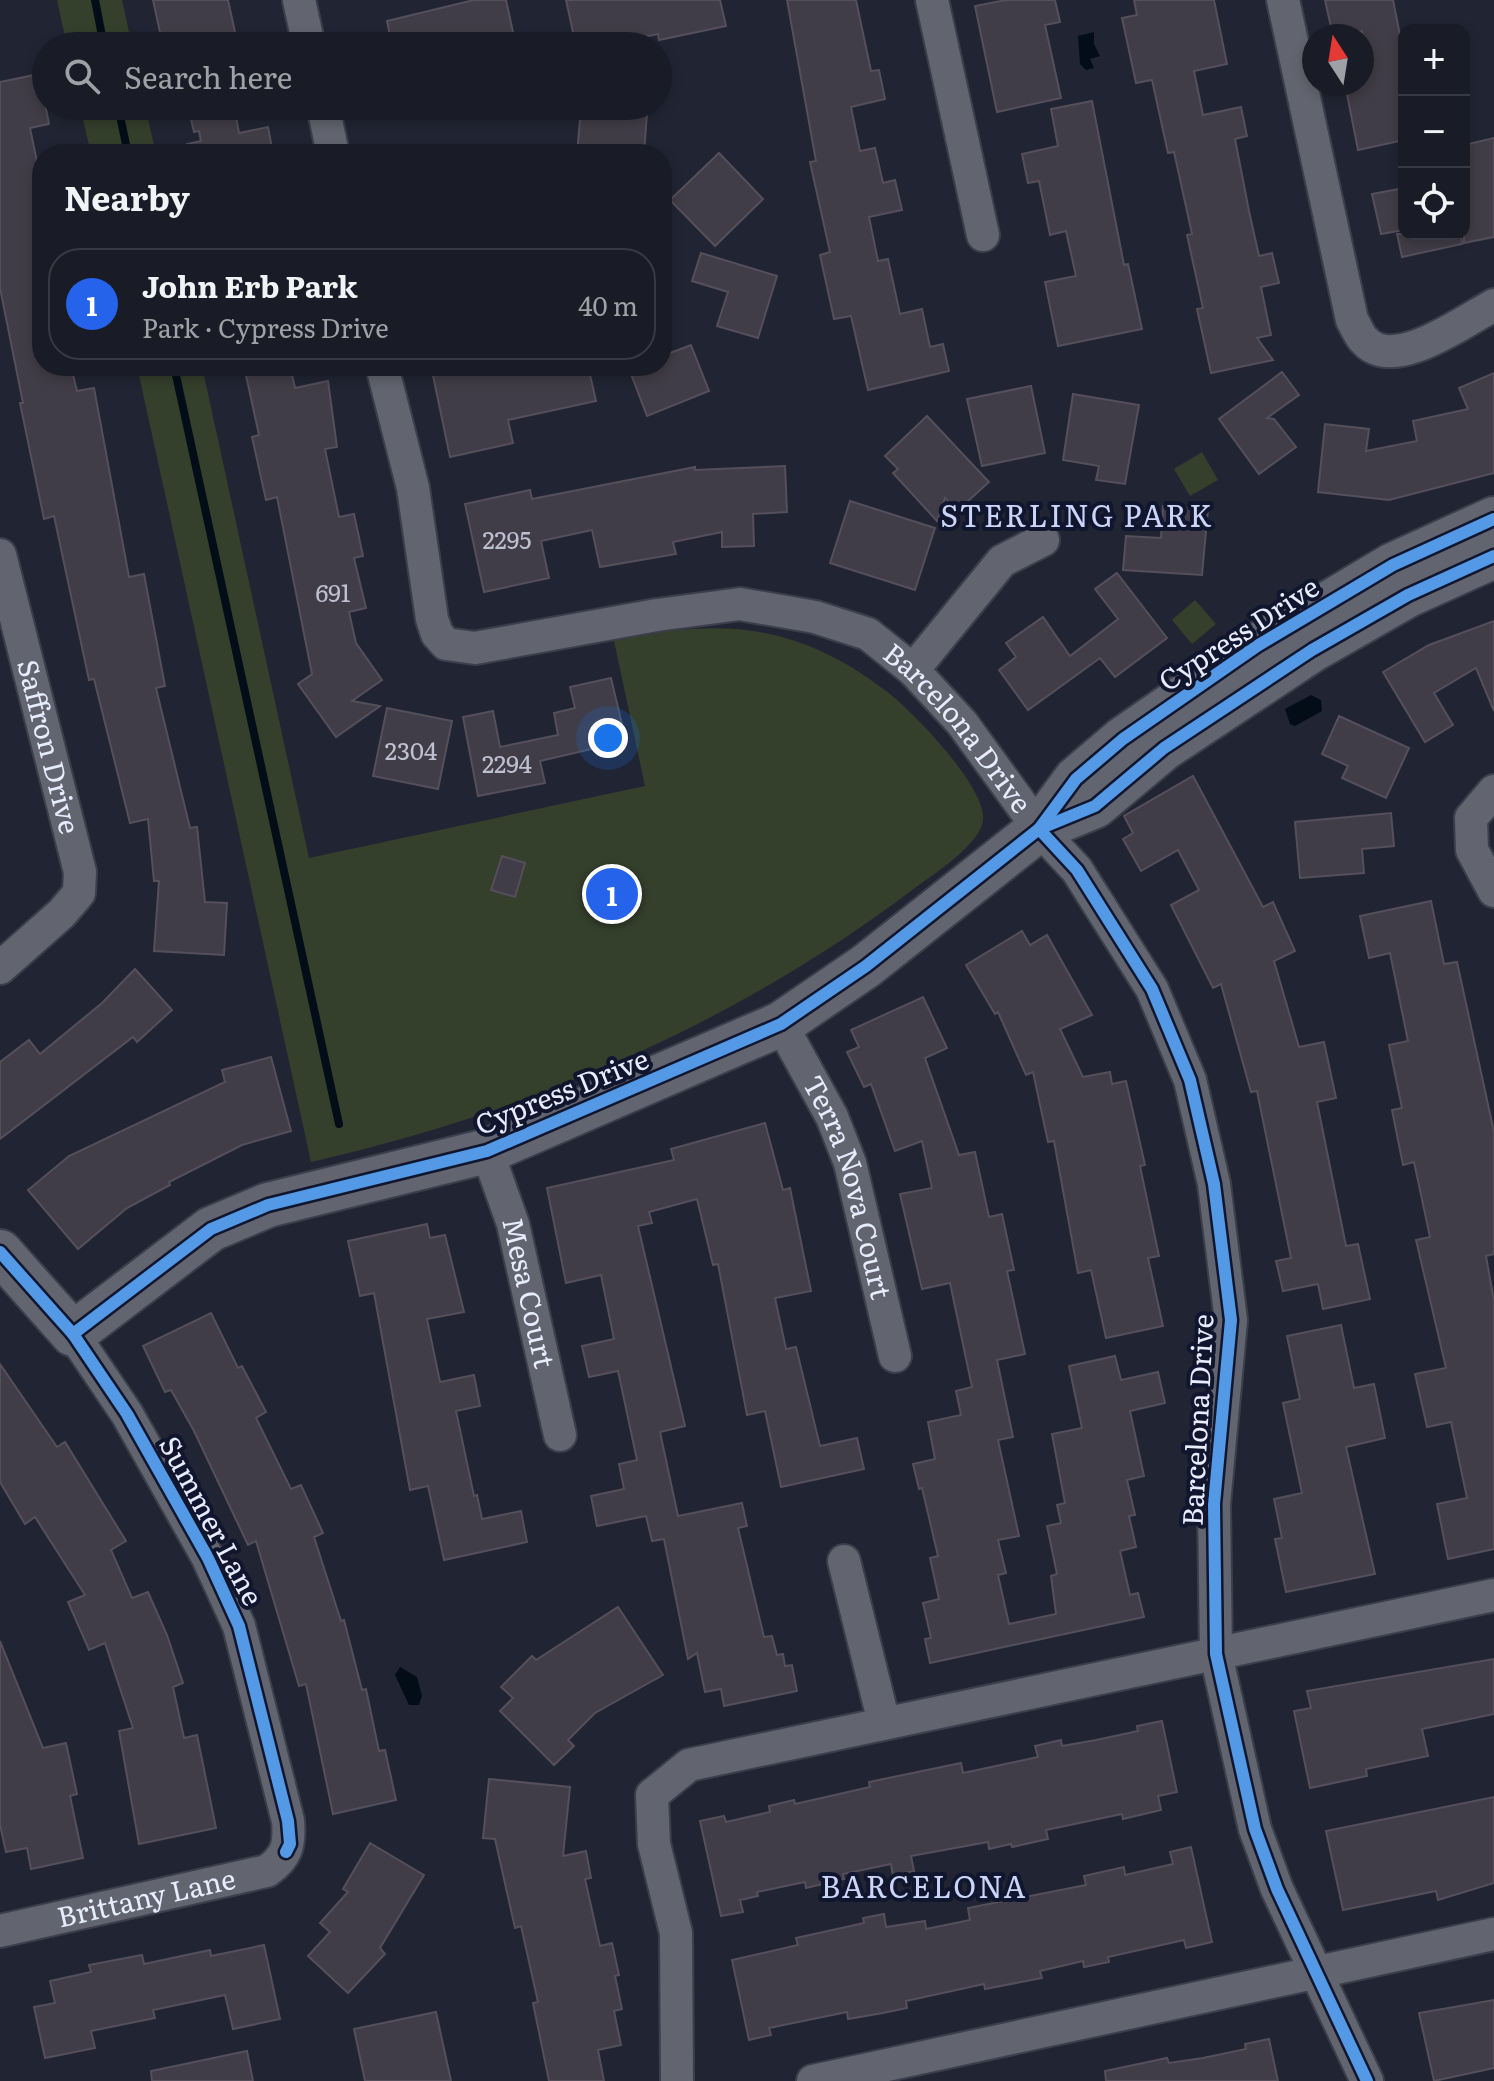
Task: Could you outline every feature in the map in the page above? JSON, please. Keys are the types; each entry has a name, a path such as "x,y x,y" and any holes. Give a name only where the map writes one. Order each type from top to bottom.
{"street":[{"path":"299,0 306,32"},
{"path":"932,0 983,235"},
{"path":"1283,0 1352,320 1365,342 1389,354 1407,351 1494,305"},
{"path":"326,120 331,144"},
{"name":"Barcelona Drive","path":"385,376 413,488 432,619 437,634 446,644 459,648 740,604 815,617 868,634 913,670 962,723 1039,829 1077,870 1152,989 1190,1080 1214,1184 1231,1320 1214,1504 1216,1654 1255,1829 1315,1972 1367,2081"},
{"name":"Cypress Drive","path":"73,1334 211,1229 268,1205 487,1151 781,1024 866,966 1039,829 1076,779 1100,759 1257,646 1393,565 1494,519"},
{"path":"913,670 1002,561 1043,540"},
{"name":"Saffron Drive","path":"0,555 76,849 79,893 62,913 0,968"},
{"name":"Cypress Drive","path":"1039,829 1095,806 1164,748 1312,650 1408,595 1494,556"},
{"path":"1494,791 1471,818 1472,850 1494,891"},
{"name":"Terra Nova Court","path":"781,1024 832,1117 850,1163 895,1356"},
{"name":"Mesa Court","path":"487,1151 513,1224 560,1435"},
{"name":"Summer Lane","path":"0,1252 73,1334 134,1427 208,1558 239,1626 288,1821 290,1844 286,1852"},
{"path":"844,1561 884,1723"},
{"path":"677,2081 676,1933 654,1844 652,1795 689,1765 1494,1595"},
{"name":"Brittany Lane","path":"0,1931 267,1871 286,1852"},
{"path":"813,2081 1494,1934"}],"green space":[{"path":"57,0 122,0 129,32 64,32"},
{"path":"83,120 148,120 154,144 89,144"},
{"path":"139,376 204,376 309,858 645,786 614,641 689,629 723,628 789,639 853,668 898,701 929,732 961,770 981,806 983,820 974,839 944,867 846,937 776,981 703,1021 551,1089 473,1117 311,1162"},
{"path":"1202,452 1218,480 1190,496 1174,469"},
{"path":"1195,600 1216,624 1192,644 1172,620"}],"shaded area":[{"path":"1094,32 1094,44 1100,56 1090,59 1094,68 1086,70 1080,64 1078,36"},
{"path":"1311,695 1321,700 1322,711 1295,726 1290,724 1285,709"},
{"path":"400,1667 417,1677 422,1696 419,1705 409,1705 395,1675"}],"building":[{"path":"153,0 228,0 235,32 160,32"},
{"path":"474,0 506,0 513,32 389,32 387,21"},
{"path":"566,0 720,0 726,26 672,37 672,32 573,32"},
{"path":"787,0 856,0 871,71 879,70 885,99 851,107 860,151 875,148 883,183 895,180 902,210 869,217 878,261 888,259 900,314 922,309 930,347 943,344 949,371 868,390 851,316 834,319 820,255 830,252 810,162 816,161"},
{"path":"1006,0 1055,0 1060,22 1045,25 1061,98 997,112 975,6"},
{"path":"1134,0 1214,0 1227,64 1194,71 1203,115 1241,107 1247,136 1235,139 1249,211 1259,256 1272,253 1279,283 1261,287 1271,335 1257,338 1273,360 1211,373 1197,309 1203,308 1187,235 1192,234 1174,152 1168,153 1152,80 1136,83 1122,18 1137,15"},
{"path":"1325,0 1393,0 1398,25 1398,141 1358,150 1347,96 1374,96 1374,24 1330,24"},
{"path":"32,75 32,120 48,120 49,124 30,128 33,144 32,376 73,376 77,391 94,388 129,577 144,574 165,686 156,688 190,828 197,827 205,902 227,903 224,955 154,951 159,881 154,881 148,819 130,823 94,679 89,680 54,516 44,519 20,403 23,403 0,288 0,82"},
{"path":"1092,101 1124,265 1128,264 1142,329 1058,346 1045,282 1076,276 1066,231 1050,235 1039,181 1028,183 1022,154 1058,146 1051,109"},
{"path":"191,120 237,120 239,133 268,127 271,144 187,144 201,141 199,131 194,132"},
{"path":"580,120 646,120 645,144 578,144"},
{"path":"1494,138 1494,237 1464,243 1464,240 1470,240 1470,144"},
{"path":"719,153 763,199 715,246 672,202 672,198"},
{"path":"1398,189 1398,231 1381,234 1372,194"},
{"path":"1398,240 1462,240 1462,244 1402,257"},
{"path":"701,253 777,276 758,338 717,326 728,292 692,281"},
{"path":"691,345 709,391 647,416 632,376 672,376 672,352"},
{"path":"1282,372 1299,395 1267,418 1274,419 1296,447 1259,474 1219,419"},
{"path":"1494,373 1494,473 1389,500 1318,492 1325,424 1369,429 1366,451 1417,441 1413,421 1468,409 1459,388"},
{"path":"246,376 292,376 295,388 328,381 337,447 325,449 339,517 354,514 363,556 354,558 366,608 349,612 356,643 382,680 352,701 380,706 336,737 298,684 312,674 277,497 266,500 252,437 259,435"},
{"path":"433,376 590,376 596,401 508,420 513,443 450,457"},
{"path":"1031,386 1045,453 982,466 967,399"},
{"path":"1073,394 1139,405 1125,484 1096,480 1099,466 1063,460"},
{"path":"927,416 989,482 957,511 945,498 937,521 893,473 898,469 885,456"},
{"path":"785,466 787,512 753,514 754,546 722,547 722,532 673,542 676,554 600,567 592,530 541,541 549,578 484,592 465,504 530,490 532,499 695,467 695,470"},
{"path":"850,501 935,528 915,590 830,563"},
{"path":"1163,506 1208,509 1202,575 1123,570 1126,536 1161,538"},
{"path":"1117,573 1167,638 1115,677 1100,658 1028,710 999,670 1016,657 1006,643 1043,617 1070,656 1118,619 1095,589"},
{"path":"1494,621 1494,711 1476,668 1434,693 1453,725 1425,742 1383,672 1429,645"},
{"path":"611,678 626,741 540,761 545,783 478,796 463,717 493,711 500,747 558,735 554,713 575,708 570,687"},
{"path":"387,708 452,721 438,789 373,776"},
{"path":"1339,716 1409,748 1386,798 1342,778 1348,766 1322,754"},
{"path":"1193,776 1263,907 1273,902 1295,951 1274,961 1299,1047 1324,1042 1336,1098 1317,1102 1346,1246 1358,1244 1370,1299 1323,1309 1318,1284 1283,1291 1276,1261 1291,1258 1257,1091 1251,1092 1221,984 1213,988 1171,905 1199,890 1178,850 1141,871 1123,839 1133,833 1124,816"},
{"path":"1391,813 1394,846 1362,849 1364,873 1300,878 1295,822"},
{"path":"502,856 525,863 515,897 491,890"},
{"path":"1431,901 1444,964 1457,962 1494,1132 1494,1254 1486,1256 1494,1301 1494,1549 1448,1559 1437,1504 1467,1498 1451,1422 1427,1427 1415,1374 1446,1368 1416,1240 1430,1237 1414,1162 1403,1165 1392,1110 1402,1108 1389,1045 1408,1041 1390,953 1369,958 1360,916"},
{"path":"1022,931 1030,945 1047,935 1092,1015 1060,1029 1083,1077 1110,1072 1112,1084 1126,1081 1145,1165 1140,1166 1159,1256 1148,1258 1163,1326 1106,1338 1091,1270 1078,1273 1054,1141 1048,1142 1033,1072 1026,1075 998,1012 995,1014 966,965"},
{"path":"135,969 172,1010 137,1042 133,1037 0,1139 0,1062 29,1040 40,1054 102,1003"},
{"path":"923,997 947,1048 925,1058 959,1155 975,1152 989,1217 1002,1214 1014,1270 1007,1271 1025,1354 997,1360 1013,1437 998,1440 1019,1536 998,1540 1006,1573 998,1575 1009,1624 1056,1614 1051,1576 1057,1574 1047,1526 1061,1523 1057,1505 1065,1503 1052,1434 1082,1428 1069,1366 1115,1356 1121,1380 1158,1372 1165,1403 1130,1411 1144,1476 1127,1480 1135,1515 1129,1516 1136,1547 1120,1551 1130,1595 1138,1593 1144,1617 930,1663 925,1639 931,1638 923,1603 939,1599 930,1558 938,1556 913,1464 935,1459 928,1422 961,1415 956,1391 972,1387 950,1283 922,1289 900,1194 932,1188 922,1141 895,1151 871,1084 864,1087 847,1052 859,1047 851,1030"},
{"path":"271,1057 291,1131 242,1145 169,1182 170,1185 127,1208 78,1249 28,1190 69,1156 225,1082 222,1070"},
{"path":"765,1123 783,1190 790,1188 811,1291 775,1298 786,1349 796,1347 820,1446 857,1438 864,1469 781,1487 765,1411 747,1415 718,1264 713,1265 697,1199 649,1212 652,1223 638,1226 685,1426 660,1432 678,1516 742,1503 747,1526 738,1528 764,1637 772,1636 777,1655 783,1654 785,1666 792,1665 797,1691 724,1706 721,1689 705,1692 697,1653 688,1659 664,1539 652,1541 646,1516 597,1526 591,1496 624,1489 619,1464 637,1460 618,1371 589,1377 582,1346 614,1339 601,1275 566,1283 547,1188 674,1160 671,1149"},
{"path":"427,1224 430,1238 445,1235 464,1312 427,1319 440,1382 474,1375 480,1406 456,1411 474,1496 477,1495 482,1519 521,1511 527,1542 444,1560 428,1486 410,1490 374,1293 360,1296 348,1241"},
{"path":"211,1313 238,1368 242,1366 266,1412 256,1418 291,1489 301,1485 323,1533 314,1537 341,1621 344,1620 362,1690 366,1689 379,1751 385,1750 396,1800 333,1814 306,1684 299,1686 256,1541 248,1545 194,1431 171,1390 165,1392 143,1346"},
{"path":"1341,1325 1354,1388 1374,1384 1385,1438 1346,1447 1375,1574 1286,1592 1275,1539 1282,1538 1274,1499 1302,1493 1283,1403 1300,1399 1287,1336"},
{"path":"0,1364 57,1447 65,1442 126,1541 111,1550 132,1598 148,1592 167,1635 183,1683 173,1687 184,1738 197,1735 216,1828 139,1844 119,1731 133,1728 105,1643 89,1650 68,1602 85,1595 35,1517 25,1524 0,1482"},
{"path":"618,1607 663,1675 595,1713 568,1740 574,1746 554,1765 500,1711 513,1698 501,1687 532,1656 536,1660"},
{"path":"0,1641 43,1748 66,1743 77,1794 70,1796 83,1858 31,1869 27,1848 6,1852 0,1825"},
{"path":"1494,1659 1494,1714 1422,1729 1428,1756 1366,1769 1367,1776 1310,1788 1294,1711 1311,1708 1307,1691"},
{"path":"1162,1721 1177,1792 1158,1796 1161,1810 1123,1819 1122,1814 1046,1830 1048,1839 1012,1847 1011,1844 989,1849 988,1842 911,1856 914,1871 893,1876 891,1864 843,1874 844,1879 806,1888 805,1882 757,1892 758,1896 740,1900 743,1912 721,1916 700,1821 724,1816 726,1822 770,1812 769,1806 794,1800 795,1804 870,1787 869,1782 961,1763 963,1773 1038,1757 1035,1746 1061,1740 1062,1746 1096,1740 1138,1731 1137,1726"},
{"path":"489,1779 570,1787 563,1856 586,1851 591,1878 585,1879 600,1946 612,1943 619,1975 615,1976 622,2009 614,2011 621,2045 598,2050 604,2081 549,2081 533,2003 538,2002 521,1926 515,1928 495,1839 483,1838"},
{"path":"1494,1797 1494,1883 1438,1900 1436,1891 1343,1910 1326,1831"},
{"path":"370,1843 424,1875 380,1948 385,1954 348,1993 308,1956 330,1932 320,1923 348,1892 343,1889"},
{"path":"1191,1847 1212,1942 1186,1948 1184,1940 1108,1957 1109,1962 1084,1967 1083,1961 1040,1971 1042,1978 985,1989 984,1984 906,2001 907,2008 883,2013 848,2019 847,2012 769,2028 771,2035 749,2040 732,1960 798,1945 796,1938 864,1923 863,1918 884,1914 886,1927 925,1921 926,1929 970,1920 968,1908 1086,1885 1084,1876 1124,1867 1125,1875 1173,1864 1170,1852"},
{"path":"264,1945 280,2019 233,2029 225,1995 153,2010 155,2018 91,2031 95,2048 45,2058 34,2007 55,2003 50,1981 91,1972 89,1965 142,1955 144,1964 210,1950 211,1956"},
{"path":"1494,2000 1494,2068 1434,2081 1419,2013"},
{"path":"436,2012 451,2081 365,2081 354,2029"},
{"path":"1269,2039 1278,2081 1106,2081 1105,2071 1167,2058 1169,2063 1203,2058 1246,2049 1245,2044"},
{"path":"247,2051 253,2081 152,2081 151,2071"}],"waterway":[{"path":"95,0 101,32"},
{"path":"121,120 126,144"},
{"path":"176,376 339,1124"}],"cycle path":[{"path":"73,1334 211,1229 268,1205 487,1151 781,1024 866,966 1039,829 1076,779 1123,739 1257,646 1393,565 1494,519"},
{"path":"1039,829 1095,806 1164,748 1312,650 1408,595 1494,556"},
{"path":"1039,829 1077,870 1152,989 1190,1080 1214,1184 1231,1320 1214,1504 1216,1654 1255,1829 1277,1889 1367,2081"},
{"path":"0,1252 73,1334 127,1414 208,1558 239,1626 288,1821 290,1844 286,1852"}],"place":[{"name":"John Erb Park","path":"612,894"}],"district":[{"name":"STERLING PARK","path":"1077,517"},
{"name":"BARCELONA","path":"924,1888"}]}
